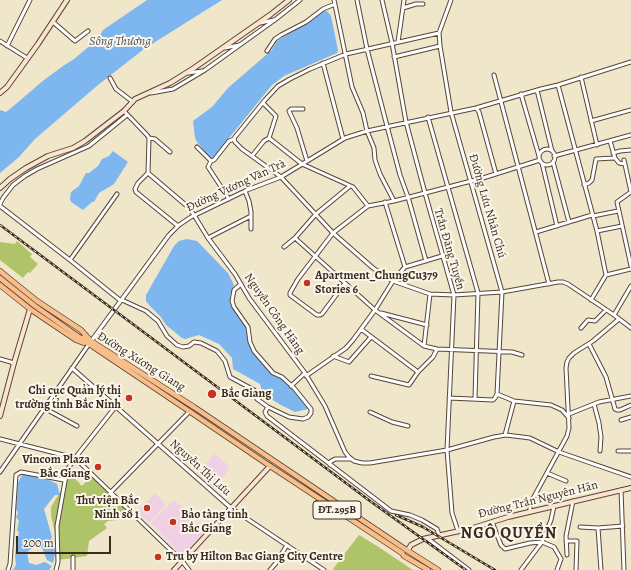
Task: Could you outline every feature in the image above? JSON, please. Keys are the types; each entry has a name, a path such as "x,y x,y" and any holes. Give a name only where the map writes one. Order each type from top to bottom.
{"main road":[{"path":"0,271 37,301 81,330 90,343"},
{"name":"Đường Xương Giang","path":"0,278 35,306 78,336 194,407 406,552 428,570"},
{"path":"0,285 30,309 76,340 90,343"},
{"name":"Đường Xương Giang","path":"90,343 270,466 406,552 438,570"},
{"path":"190,412 189,407 194,407"},
{"path":"270,466 275,466 274,461"}],"street":[{"path":"7,46 29,0"},
{"path":"0,93 28,58 67,0"},
{"path":"241,284 234,290 232,301 234,307 248,327 250,342 254,351 273,373 282,377 311,409 311,413 303,419 289,417 268,407 257,399 254,390 230,377 225,361 217,351 201,343 194,342 189,346 183,347 177,344 167,336 158,321 146,312 121,300 0,205 3,198 14,185 25,176 90,146 125,113 133,102 142,96 170,84 260,23 289,0"},
{"path":"151,93 173,89 205,70 276,20 300,0"},
{"path":"357,0 367,49 387,126 426,261"},
{"name":"Trần Đăng Tuyển","path":"382,0 392,43 406,122 424,193 454,294 447,450 452,513 458,531"},
{"path":"398,42 404,0"},
{"name":"Đường Lưu Nhân Chú","path":"450,0 439,33 451,112 502,292 497,394"},
{"path":"267,52 275,39 306,22 334,2 346,54 350,81 363,113 367,131 374,148 375,160 380,174 394,200"},
{"path":"403,8 415,4 422,4"},
{"path":"260,23 276,20"},
{"path":"53,22 75,41 88,31"},
{"path":"229,199 208,167 211,161 214,160 229,141 234,139 272,92 282,83 323,63 346,54 439,33"},
{"path":"0,41 28,58"},
{"path":"223,48 242,44"},
{"path":"394,57 440,46"},
{"name":"Đường Vương Văn Trà","path":"0,472 121,300 178,226 194,216 245,191 281,177 343,139 387,126 460,110 476,108 521,94 558,85 631,62"},
{"path":"323,63 343,139"},
{"path":"186,73 205,70"},
{"path":"494,75 549,284"},
{"path":"581,77 597,145"},
{"path":"110,78 116,89 133,102"},
{"path":"558,85 594,221 606,275 591,300"},
{"path":"537,90 554,156 553,162 569,222"},
{"path":"521,94 557,226"},
{"path":"252,156 264,141 269,138 276,116 263,103"},
{"path":"476,108 479,112 496,174"},
{"path":"303,109 290,109 289,111 297,128 307,161"},
{"path":"591,122 631,110"},
{"path":"125,113 145,132 149,138 148,173 138,183 135,189 136,192 178,226"},
{"path":"0,188 26,168 48,156 73,148 125,113"},
{"path":"428,117 478,293 475,399"},
{"path":"554,156 631,135"},
{"path":"149,138 154,139 170,152"},
{"path":"269,138 302,164 350,186 368,206"},
{"path":"234,139 237,144 281,177 333,233 373,268 393,281 430,294 502,292 558,282 568,284 631,328"},
{"path":"610,141 614,158 619,163 624,162 631,192 617,202 631,266"},
{"path":"197,147 211,161"},
{"path":"540,160 543,150 548,149 552,151"},
{"path":"613,153 631,150"},
{"path":"584,185 592,180 596,159 614,158"},
{"path":"346,283 320,315 317,315 290,295 291,289 333,233 368,206 483,178 540,160 547,164 553,162"},
{"name":"Nguyễn Công Hãng","path":"148,173 188,207 208,238 235,274 249,298 306,375 325,406 345,452 352,460"},
{"path":"284,246 295,238 316,214 350,186"},
{"path":"245,191 250,201 251,229"},
{"path":"70,260 117,194"},
{"path":"385,202 405,267"},
{"path":"536,232 592,216 618,211"},
{"path":"208,238 251,216"},
{"path":"596,231 622,226"},
{"path":"295,238 375,310 424,346 436,349 499,351 522,354"},
{"path":"291,386 346,348 362,329 393,281 405,267 442,256"},
{"path":"606,275 631,269"},
{"path":"614,315 631,286"},
{"path":"424,346 430,294"},
{"path":"0,415 30,309"},
{"path":"581,328 588,320 595,321 606,310"},
{"path":"380,313 427,325"},
{"path":"530,512 530,504 559,452 567,436 569,428 567,362 574,353 589,344 619,319"},
{"path":"362,329 418,372"},
{"path":"333,356 349,362 371,337"},
{"path":"589,344 606,377 617,410 631,405"},
{"path":"372,376 409,385 418,372 433,357 436,349"},
{"path":"0,359 14,363"},
{"name":"Nguyễn Thị Lưu","path":"72,368 159,443 231,508 324,570"},
{"path":"450,398 493,400 497,394 514,400 551,405 562,410 569,416"},
{"path":"569,416 594,404 631,396"},
{"path":"505,435 514,400"},
{"path":"594,404 601,437 600,451"},
{"path":"56,570 58,562 57,526 67,470 116,406"},
{"path":"268,407 265,412 267,416 391,511 410,515 422,520 436,529 439,535"},
{"path":"44,408 77,426"},
{"path":"112,492 190,412"},
{"path":"370,412 392,422 408,426"},
{"path":"621,420 631,417"},
{"path":"330,465 330,462 335,459 370,463 447,450 505,435 530,438 559,452 631,477"},
{"path":"0,439 75,458 112,492 182,561 189,570"},
{"path":"618,451 631,451"},
{"path":"174,570 270,466"},
{"path":"8,570 10,564 16,475 21,472 64,480"},
{"path":"547,473 566,481"},
{"name":"Đường Trần Nguyên Hãn","path":"406,552 411,545 427,538 631,488"},
{"path":"621,490 624,570"},
{"path":"567,555 567,527 573,501"},
{"path":"521,570 542,542 551,520 554,506"},
{"path":"492,522 500,545 505,549 530,543 542,542 554,547 561,560 557,570"},
{"path":"580,527 598,528 623,526"},
{"path":"598,528 601,570"},
{"path":"427,538 469,570"},
{"path":"566,541 577,541 576,570"},
{"path":"270,570 276,564 287,546"},
{"path":"73,558 73,570"}],"shaded area":[{"path":"215,454 229,466 225,475 213,488 197,473"},
{"path":"155,493 166,505 149,523 137,511"},
{"path":"174,500 183,508 181,510 205,532 185,552 178,552 151,523"}],"green space":[{"path":"17,241 32,254 30,257 38,264 23,278 0,260 0,242 15,244"},
{"path":"68,471 82,486 91,476 127,511 117,520 108,521 104,524 107,528 89,541 87,556 58,560 51,507 62,489 62,479"},
{"path":"359,535 377,546 413,570 333,569"}],"water":[{"name":"Sông Thương","path":"147,0 222,0 144,49 98,85 35,139 19,157 0,173 0,110 6,112 44,80 74,59 98,39 103,30"},
{"path":"327,11 331,16 338,50 337,53 284,76 272,85 212,159 210,158 195,138 193,121 212,107 228,88 271,51 277,41"},
{"path":"113,151 128,162 114,184 99,193 94,202 83,210 71,202 71,192 79,186 86,173 89,173 98,166 102,159 109,156"},
{"path":"187,239 197,241 228,273 234,285 230,296 248,324 250,342 272,371 283,375 309,404 308,409 295,412 264,395 260,384 233,369 232,358 219,344 199,335 185,339 182,338 166,325 161,317 146,301 146,295 174,246 179,241"},
{"path":"25,474 34,477 41,476 57,484 60,495 55,495 44,509 52,537 51,539 54,541 53,546 56,550 53,563 47,560 42,548 36,545 27,552 29,563 36,565 45,562 52,566 49,570 13,570 16,565 15,555 19,532 17,530 19,521 16,517 18,513 16,509 18,483 22,475"}],"railway":[{"path":"0,225 370,501 466,570"},
{"path":"396,515 423,527 495,570"}],"place":[{"name":"Apartment_ChungCu379 Stories 6","path":"307,283"},
{"name":"Bắc Giang","path":"212,394"},
{"name":"Chi cục Quản lý thị trường tỉnh Bắc Ninh","path":"129,398"},
{"name":"Vincom Plaza Bắc Giang","path":"98,467"},
{"name":"Thư viện Bắc Ninh số 1","path":"147,508"},
{"name":"Bảo tàng tỉnh Bắc Giang","path":"173,522"},
{"name":"Tru by Hilton Bac Giang City Centre","path":"158,557"}],"district":[{"name":"NGÔ QUYỀN","path":"509,534"}]}
